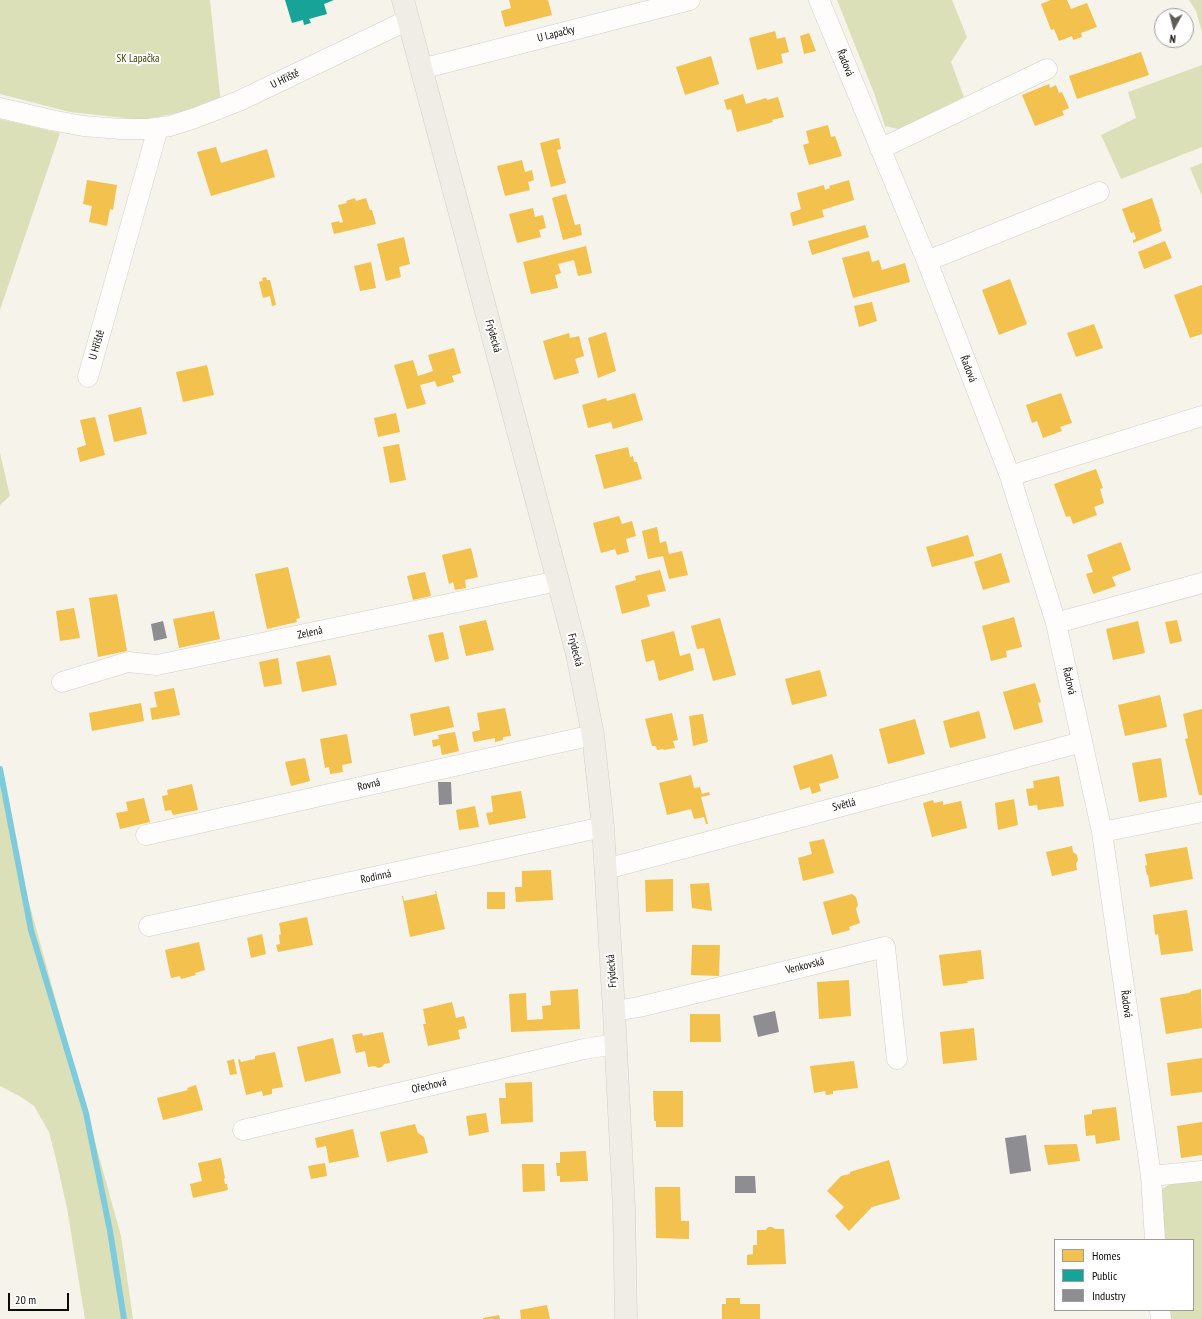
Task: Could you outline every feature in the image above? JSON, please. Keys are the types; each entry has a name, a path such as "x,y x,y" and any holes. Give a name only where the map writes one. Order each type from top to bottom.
{"main road":[{"name":"Frýdecká","path":"406,10 558,581 578,661 593,735 603,827 616,1044 624,1208 626,1319"}],"street":[{"name":"U Lapačky","path":"422,69 690,0"},
{"name":"Řadová","path":"819,0 927,261 1010,476 1056,624 1102,832 1150,1176 1155,1239"},
{"name":"U Hřiště","path":"0,108 45,119 83,126 121,129 158,128 195,118 239,101 406,10"},
{"path":"880,149 1048,69"},
{"name":"U Hřiště","path":"88,377 158,128"},
{"path":"927,261 1100,192"},
{"path":"1010,476 1202,416"},
{"name":"Zelená","path":"62,682 128,662 157,666 558,581"},
{"path":"1056,624 1202,582"},
{"name":"Rovná","path":"146,835 593,735"},
{"name":"Světlá","path":"606,869 1082,742"},
{"path":"1102,832 1202,812"},
{"name":"Rodinná","path":"149,926 603,827"},
{"name":"Venkovská","path":"614,1011 639,1007 885,947 897,1059"},
{"name":"Ořechová","path":"243,1130 584,1048 616,1044"},
{"path":"1150,1176 1202,1171"}],"green space":[{"name":"SK Lapačka","path":"0,0 210,0 221,104 143,120 70,112 0,94"},
{"path":"837,0 952,0 967,37 951,62 964,97 898,129 885,126 874,93"},
{"path":"1189,0 1202,0 1202,32 1196,11"},
{"path":"1202,65 1202,147 1121,179 1101,135 1136,118 1128,92"},
{"path":"0,119 60,133 0,310"},
{"path":"1202,163 1202,196 1190,168"},
{"path":"0,453 10,496 0,505"},
{"path":"0,766 20,870 121,1236 133,1319 85,1319 67,1208 49,1132 34,1106 0,1086"},
{"path":"1202,1180 1202,1319 1170,1319 1170,1311 1194,1311 1194,1239 1164,1239 1160,1193 1163,1188 1173,1183"}],"building: Homes":[{"path":"509,0 548,0 552,15 505,27 501,11 511,8"},
{"path":"1051,0 1067,0 1071,9 1087,3 1097,27 1081,33 1082,37 1073,40 1072,36 1059,41 1054,29 1051,30 1041,4"},
{"path":"775,31 777,39 785,37 789,52 781,54 783,63 757,70 749,38"},
{"path":"809,33 816,51 804,54 800,36"},
{"path":"1141,52 1149,75 1077,99 1069,76"},
{"path":"711,56 719,84 685,95 676,67"},
{"path":"1049,84 1050,88 1056,85 1059,93 1062,92 1069,108 1062,111 1064,115 1035,126 1022,95"},
{"path":"743,94 746,104 766,98 767,100 778,97 784,117 772,120 773,122 737,132 731,109 727,110 724,100"},
{"path":"828,125 831,137 835,136 842,156 809,165 803,145 809,143 806,131"},
{"path":"559,138 561,149 557,150 566,183 551,187 540,143"},
{"path":"216,147 221,163 267,149 275,177 211,196 197,152"},
{"path":"522,160 525,172 532,170 534,180 528,182 530,190 505,196 497,166"},
{"path":"87,180 117,185 113,210 110,209 107,226 89,222 92,206 83,204"},
{"path":"849,180 854,200 822,210 824,217 793,226 790,213 801,209 797,193 824,185 825,190 830,188 829,186"},
{"path":"566,194 575,225 580,224 582,235 563,240 552,198"},
{"path":"355,198 356,201 366,198 370,210 372,210 376,224 334,234 331,223 339,221 340,223 343,222 338,205 347,203 346,201"},
{"path":"1152,198 1162,231 1133,243 1133,240 1136,239 1134,232 1131,233 1122,209"},
{"path":"533,208 535,217 543,215 546,228 539,230 541,237 517,243 509,214"},
{"path":"865,225 869,237 812,255 808,241"},
{"path":"404,237 410,264 399,267 401,277 386,281 377,244"},
{"path":"1165,241 1172,258 1144,269 1138,252"},
{"path":"586,246 592,273 578,276 574,260 558,264 561,273 555,275 558,288 531,294 523,262"},
{"path":"869,251 872,262 879,260 882,270 905,263 910,282 853,298 842,258"},
{"path":"371,262 376,288 360,291 354,266"},
{"path":"266,277 267,280 270,280 276,305 272,306 270,296 263,298 259,282 263,281 262,278"},
{"path":"1010,279 1027,324 999,335 982,290"},
{"path":"1202,285 1202,334 1190,338 1174,295"},
{"path":"872,302 877,321 859,327 854,306"},
{"path":"1094,324 1103,348 1076,357 1067,333"},
{"path":"606,332 616,371 598,378 588,338"},
{"path":"569,333 570,338 579,336 584,356 575,359 579,373 554,380 543,341"},
{"path":"454,348 461,373 452,376 454,382 437,387 435,381 420,385 426,404 407,409 394,365 413,360 418,376 433,371 428,355"},
{"path":"207,365 214,395 183,402 176,372"},
{"path":"635,393 643,420 613,429 611,422 588,428 582,405 606,398 607,401"},
{"path":"1061,393 1072,423 1060,427 1062,431 1043,438 1037,421 1032,423 1026,405"},
{"path":"141,407 147,434 114,442 108,415"},
{"path":"396,413 400,432 378,437 374,418"},
{"path":"95,417 105,455 80,462 77,448 86,445 80,420"},
{"path":"399,444 406,480 390,483 383,447"},
{"path":"628,447 630,457 633,456 634,462 637,462 642,479 604,489 595,455"},
{"path":"1096,469 1103,488 1100,489 1104,503 1094,507 1097,515 1073,524 1070,516 1066,517 1054,484"},
{"path":"619,516 622,524 632,521 636,536 626,539 629,552 617,555 615,549 601,553 593,523"},
{"path":"657,527 660,543 666,541 669,554 682,551 688,575 669,579 663,556 648,559 642,531"},
{"path":"968,535 974,556 932,567 926,547"},
{"path":"1121,542 1131,570 1112,577 1116,586 1093,594 1086,574 1093,572 1087,555"},
{"path":"471,548 478,577 465,580 466,588 455,590 453,582 449,584 442,555"},
{"path":"1001,553 1010,582 983,590 974,562"},
{"path":"288,567 300,618 296,619 297,622 267,629 255,574"},
{"path":"660,570 666,591 647,595 650,606 622,614 615,586 636,580 635,576"},
{"path":"425,572 431,596 413,600 407,576"},
{"path":"117,594 127,651 98,657 89,598"},
{"path":"74,608 80,638 60,641 56,611"},
{"path":"214,611 220,639 179,648 173,619"},
{"path":"1014,617 1022,647 1006,651 1007,657 991,661 982,626"},
{"path":"720,618 736,675 713,681 704,648 697,649 691,626"},
{"path":"486,620 494,650 466,656 459,626"},
{"path":"1177,620 1182,641 1170,644 1165,622"},
{"path":"1138,621 1145,653 1113,660 1106,629"},
{"path":"674,631 680,656 690,653 694,670 659,681 654,660 646,662 641,640"},
{"path":"443,632 449,659 435,662 428,635"},
{"path":"330,655 337,685 302,692 296,662"},
{"path":"278,658 282,684 264,687 259,662"},
{"path":"820,670 827,696 792,705 785,679"},
{"path":"1035,683 1041,702 1038,703 1043,722 1014,730 1003,692"},
{"path":"174,688 180,715 152,720 150,708 157,707 154,692"},
{"path":"1160,695 1167,727 1125,736 1118,705"},
{"path":"141,703 144,721 92,731 89,713"},
{"path":"449,706 454,727 414,736 410,714"},
{"path":"505,708 511,736 503,737 503,740 495,742 495,738 474,742 472,732 480,730 477,713"},
{"path":"1202,709 1202,795 1199,795 1185,739 1188,738 1183,714"},
{"path":"979,711 986,738 950,748 943,721"},
{"path":"672,713 678,740 673,741 675,748 657,750 656,746 652,746 645,719"},
{"path":"703,714 708,742 693,746 689,716"},
{"path":"915,719 925,754 888,764 879,729"},
{"path":"455,732 459,751 442,755 440,745 433,747 432,740 439,739 438,735"},
{"path":"347,734 352,763 342,765 343,772 330,774 329,767 325,768 320,739"},
{"path":"832,754 839,778 819,784 821,791 812,794 810,787 800,790 793,766"},
{"path":"305,758 310,781 291,786 285,762"},
{"path":"1161,758 1167,797 1139,802 1132,763"},
{"path":"691,775 694,788 700,787 702,794 709,792 710,795 701,797 708,824 706,824 704,817 694,819 691,809 667,815 659,783"},
{"path":"1059,776 1064,806 1038,810 1037,805 1029,806 1026,789 1034,788 1033,781"},
{"path":"192,784 198,810 173,815 171,810 165,811 162,796 168,795 167,790"},
{"path":"521,791 526,818 489,825 486,813 493,812 491,796"},
{"path":"144,798 150,822 120,829 116,813 128,811 126,802"},
{"path":"1014,799 1018,825 998,830 995,803"},
{"path":"933,800 934,803 943,801 943,805 961,801 967,828 932,837 923,803"},
{"path":"475,806 479,827 459,830 456,810"},
{"path":"824,839 834,873 803,881 798,858 812,854 809,842"},
{"path":"1072,846 1073,852 1077,855 1077,870 1052,876 1046,852"},
{"path":"1187,847 1193,879 1150,887 1145,866 1147,865 1145,854"},
{"path":"551,870 553,900 516,902 515,887 522,887 522,871"},
{"path":"673,879 673,911 646,912 645,880"},
{"path":"709,883 712,911 692,908 690,884"},
{"path":"436,891 445,929 410,937 402,896 404,901 436,894"},
{"path":"487,892 505,892 505,909 487,909"},
{"path":"852,894 856,897 858,905 856,909 860,923 849,927 850,930 832,935 823,902"},
{"path":"1187,910 1193,951 1161,955 1158,934 1155,935 1153,915"},
{"path":"307,917 313,945 278,952 276,945 280,944 279,935 281,934 279,923"},
{"path":"262,934 266,954 251,958 247,938"},
{"path":"199,942 205,970 195,973 196,975 181,979 180,976 171,978 165,950"},
{"path":"692,945 720,945 719,976 691,975"},
{"path":"981,950 984,979 967,981 968,983 943,986 939,955"},
{"path":"849,980 851,1016 819,1019 817,982"},
{"path":"578,989 580,1029 511,1032 509,994 526,993 527,1020 543,1019 542,1006 551,1005 550,991"},
{"path":"1201,989 1202,1028 1166,1034 1160,998 1189,993"},
{"path":"452,1002 456,1018 464,1016 467,1028 458,1030 460,1039 428,1046 423,1024 426,1024 423,1009"},
{"path":"690,1014 720,1014 721,1042 690,1042"},
{"path":"974,1028 977,1060 943,1064 940,1032"},
{"path":"383,1032 390,1063 384,1064 382,1067 378,1068 375,1066 368,1067 365,1051 356,1053 352,1035 362,1033 363,1036"},
{"path":"333,1038 341,1073 305,1082 297,1047"},
{"path":"275,1052 283,1087 272,1089 272,1094 263,1096 262,1091 246,1095 238,1060 240,1059 241,1062 255,1059 255,1056"},
{"path":"1202,1058 1202,1092 1171,1096 1167,1063"},
{"path":"234,1059 237,1074 230,1075 227,1061"},
{"path":"854,1061 858,1088 833,1091 833,1094 826,1095 825,1091 814,1093 810,1066"},
{"path":"532,1082 533,1122 501,1124 499,1098 506,1098 505,1083"},
{"path":"196,1085 203,1110 163,1120 157,1098 188,1090 187,1088"},
{"path":"653,1091 683,1091 683,1127 656,1127 656,1121 654,1121"},
{"path":"1116,1107 1120,1140 1096,1144 1095,1135 1086,1136 1084,1115 1092,1114 1092,1110"},
{"path":"486,1113 489,1132 469,1136 466,1116"},
{"path":"1202,1122 1202,1155 1181,1158 1177,1126"},
{"path":"415,1124 418,1133 424,1137 428,1153 387,1162 380,1132"},
{"path":"353,1129 359,1157 329,1163 326,1146 317,1148 315,1138"},
{"path":"1077,1144 1080,1161 1048,1165 1044,1145"},
{"path":"586,1151 588,1181 560,1182 560,1176 557,1176 556,1163 560,1163 560,1152"},
{"path":"221,1158 225,1184 227,1184 228,1190 193,1198 190,1184 202,1181 198,1163"},
{"path":"889,1160 900,1199 872,1207 849,1231 835,1216 844,1207 827,1191 841,1176"},
{"path":"325,1163 327,1176 311,1179 308,1166"},
{"path":"522,1164 544,1164 545,1191 523,1192"},
{"path":"655,1187 680,1187 681,1221 689,1221 689,1239 656,1238"},
{"path":"768,1227 784,1229 786,1264 747,1265 747,1255 753,1254 753,1245 757,1245 757,1230 766,1230"},
{"path":"726,1298 740,1298 740,1304 760,1304 760,1319 722,1319 722,1304 726,1304"},
{"path":"547,1305 550,1319 521,1319 520,1310"},
{"path":"499,1315 500,1319 483,1319 483,1318"}],"building: Public":[{"path":"285,0 334,0 324,4 327,14 309,19 311,23 304,25 303,20 292,23"}],"building: Industry":[{"path":"163,621 167,638 154,641 151,624"},
{"path":"438,782 451,782 452,804 439,805"},
{"path":"775,1011 779,1032 758,1037 753,1016"},
{"path":"1026,1135 1031,1171 1010,1174 1005,1138"},
{"path":"735,1176 755,1176 756,1193 735,1193"}],"waterway":[{"path":"0,769 31,930 86,1113 110,1231 124,1319"}]}
